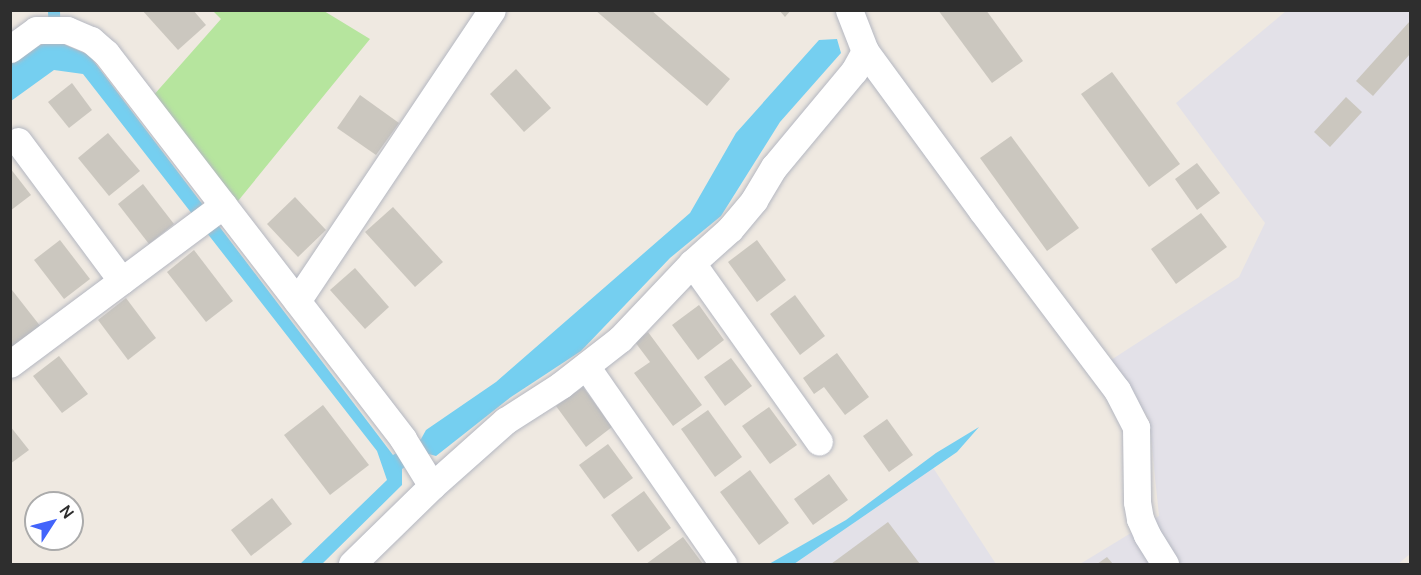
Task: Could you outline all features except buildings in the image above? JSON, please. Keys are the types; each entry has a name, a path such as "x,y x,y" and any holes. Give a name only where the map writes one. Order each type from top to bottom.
{"street":[{"path":"297,301 492,10"},
{"path":"849,10 865,51 1117,390 1136,427 1137,502 1140,519 1165,564"},
{"path":"10,49 33,20 91,40 106,53 403,439 432,486"},
{"path":"352,564 432,486 505,421 586,366 620,339 692,263 730,229 754,200 774,167 854,71 865,51"},
{"path":"18,141 122,280"},
{"path":"10,364 223,205"},
{"path":"692,263 819,442"},
{"path":"586,366 723,564"}],"shaded area":[{"path":"1286,11 1410,11 1410,554 1398,564 1080,564 1159,516 1149,419 1111,360 1239,277 1265,223 1176,103"},
{"path":"930,463 996,564 790,564"}],"green space":[{"path":"213,11 324,11 370,39 238,201 152,97 221,19"}],"water":[{"path":"48,11 60,11 61,43 89,55 393,455 421,439 426,430 496,382 690,213 736,133 819,40 837,39 841,53 780,122 721,216 670,258 581,351 511,397 436,456 425,453 402,469 402,485 322,564 300,564 387,480 377,451 83,74 54,70 11,101 10,64 32,48 49,42"},
{"path":"979,427 957,452 794,564 769,564 846,520 936,453"}]}
